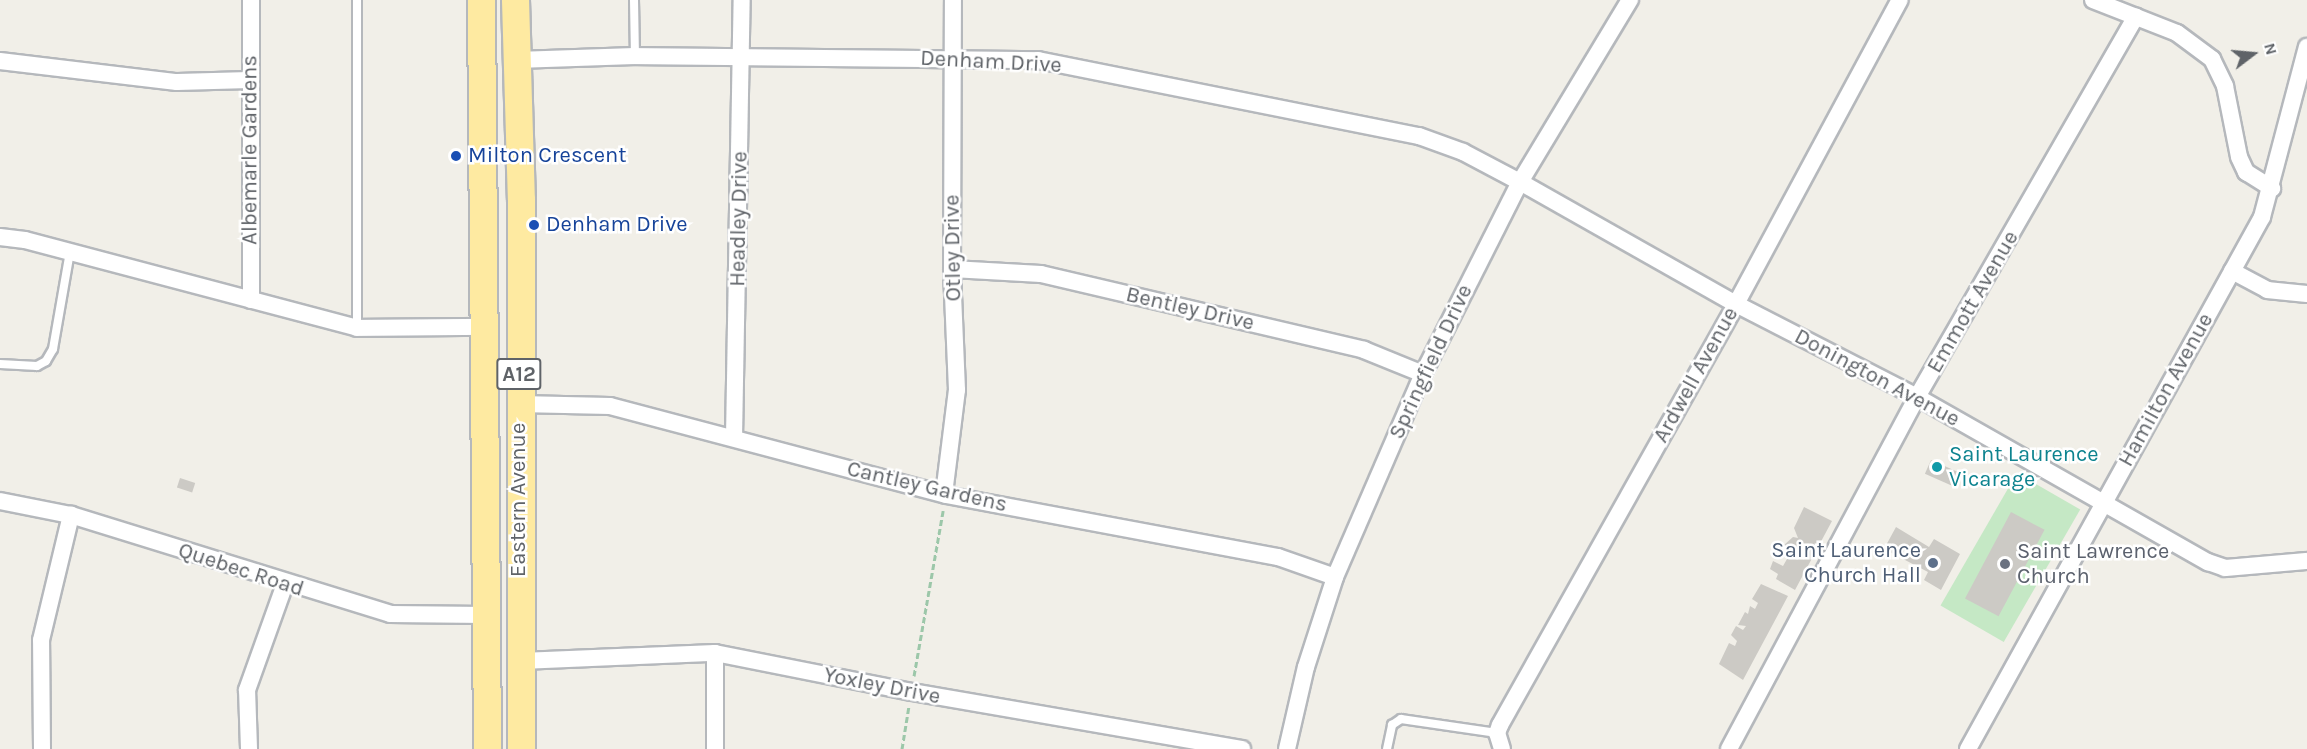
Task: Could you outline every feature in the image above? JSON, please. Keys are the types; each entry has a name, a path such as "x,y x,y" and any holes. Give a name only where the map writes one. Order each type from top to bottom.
{"highway":[{"name":"Eastern Avenue","path":"481,0 487,749"},
{"name":"Eastern Avenue","path":"515,0 521,199 519,404 522,749"}],"street":[{"name":"Albemarle Gardens","path":"250,300 251,0"},
{"name":"Headley Drive","path":"734,438 742,0"},
{"name":"Otley Drive","path":"945,495 957,390 952,269 953,0"},
{"name":"Springfield Drive","path":"1287,749 1306,667 1335,577 1423,374 1520,182 1630,0"},
{"name":"Ardwell Avenue","path":"1500,741 1900,0"},
{"path":"2093,0 2127,9 2177,33 2212,59 2225,86 2239,158 2246,172 2272,188"},
{"name":"Emmott Avenue","path":"1729,749 2127,9"},
{"name":"Hamilton Avenue","path":"1968,749 2262,217 2272,188 2307,47"},
{"name":"Denham Drive","path":"516,60 635,56 953,57 1038,60 1419,136 1463,152 1520,182"},
{"path":"0,61 177,82 250,80"},
{"name":"Donington Avenue","path":"1520,182 1736,304 1917,397 2103,505 2225,568 2307,561"},
{"path":"0,237 70,252 357,328 484,327"},
{"name":"Bentley Drive","path":"952,269 1041,274 1364,350 1423,374"},
{"path":"2232,271 2267,290 2307,294"},
{"name":"Cantley Gardens","path":"519,404 610,406 945,495 1278,557 1335,577"},
{"name":"Quebec Road","path":"0,501 16,501 71,515 285,584 390,614 486,615"},
{"path":"42,749 40,640 71,515"},
{"path":"249,749 248,690 285,584"},
{"path":"715,653 715,749"},
{"name":"Yoxley Drive","path":"521,662 715,653 912,692 1242,749"}],"lane":[{"path":"357,0 357,328"},
{"path":"634,0 635,56"},
{"path":"0,364 37,366 53,349 70,252"},
{"path":"1388,749 1392,725 1401,719 1500,741"}],"path":[{"path":"902,749 945,495"}],"green space":[{"path":"2017,473 2080,509 2004,642 1940,606"}],"building":[{"name":"Saint Laurence Vicarage","path":"1931,460 1962,474 1956,488 1925,474"},
{"path":"180,478 195,483 192,492 177,488"},
{"path":"1804,507 1832,521 1795,590 1776,579 1778,574 1770,569 1773,561 1783,566 1791,552 1784,545 1793,537 1798,538 1794,528"},
{"name":"Saint Lawrence Church","path":"2011,512 2045,530 1999,616 1965,599"},
{"name":"Saint Laurence Church Hall","path":"1896,527 1929,547 1934,539 1960,554 1941,590 1924,580 1928,572 1884,549"},
{"path":"1761,584 1788,596 1743,680 1719,664 1729,643 1735,646 1737,641 1731,635 1736,626 1743,630 1746,626 1738,625 1745,612 1748,614 1750,606 1755,609 1758,603 1752,599"}],"place":[{"name":"Milton Crescent","path":"456,156"},
{"name":"Denham Drive","path":"534,225"},
{"name":"Saint Laurence Vicarage","path":"1937,467"},
{"name":"Saint Laurence Church Hall","path":"1933,563"},
{"name":"Saint Lawrence Church","path":"2005,564"}]}
